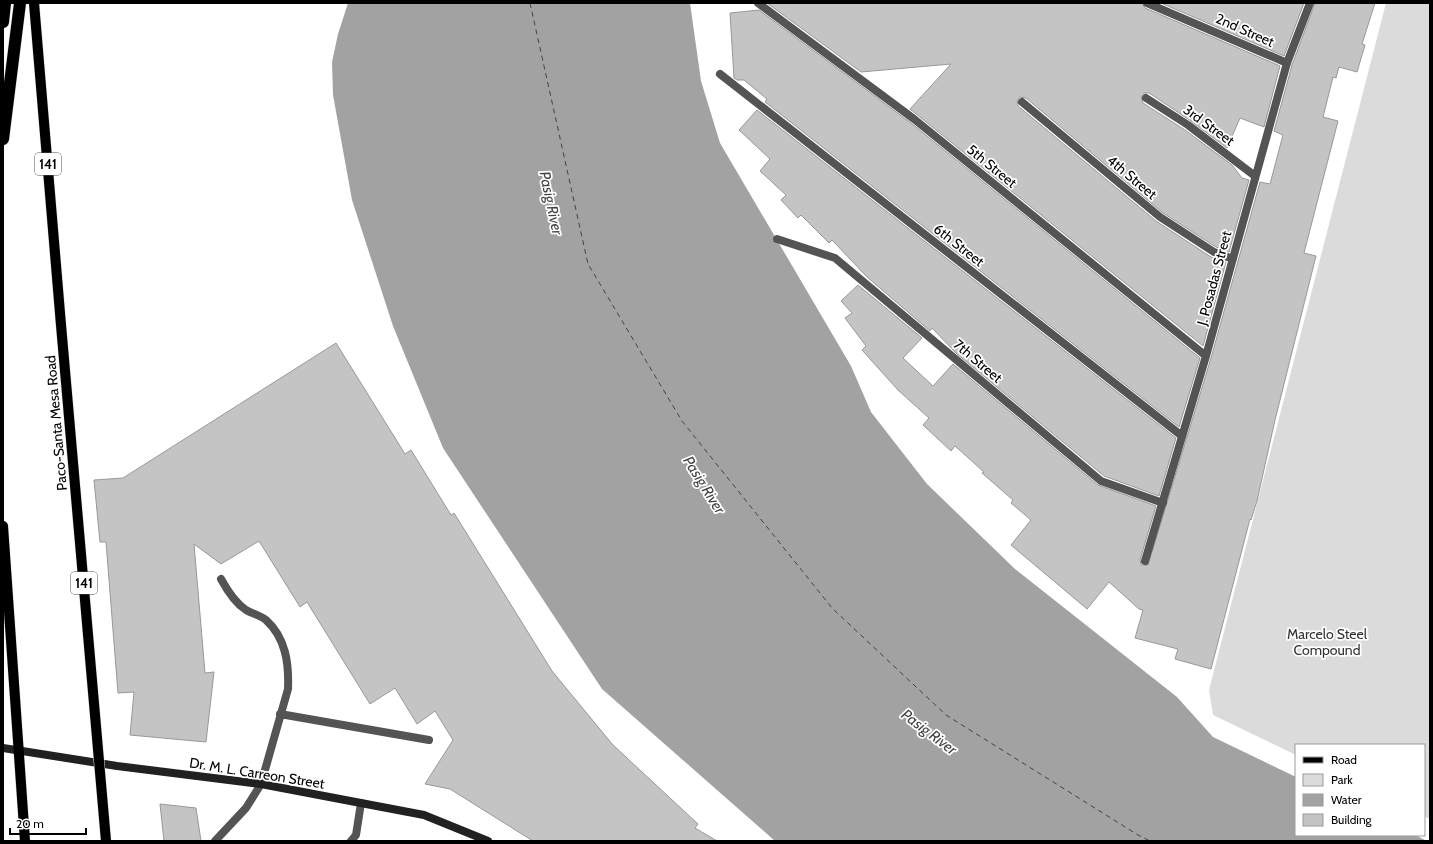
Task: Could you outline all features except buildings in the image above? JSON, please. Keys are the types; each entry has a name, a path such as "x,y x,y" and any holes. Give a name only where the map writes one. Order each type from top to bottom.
{"highway":[{"path":"3,22 5,3"},
{"path":"3,139 20,3"}],"main road":[{"name":"Paco-Santa Mesa Road","path":"34,3 106,841"},
{"path":"3,526 17,750 25,841"},
{"name":"Dr. M. L. Carreon Street","path":"3,748 118,766 261,784 424,815 488,841"}],"street":[{"name":"5th Street","path":"758,3 914,120 1206,356"},
{"name":"2nd Street","path":"1147,3 1287,63"},
{"name":"J. Posadas Street","path":"1145,561 1206,356 1287,63 1310,3"},
{"name":"6th Street","path":"720,74 1182,436"},
{"name":"3rd Street","path":"1146,98 1188,125 1255,176"},
{"name":"4th Street","path":"1022,102 1160,217 1214,252 1233,259"},
{"name":"7th Street","path":"777,239 835,258 1101,481 1163,503"},
{"path":"214,841 246,808 261,784 288,689 286,650 274,629 265,620 240,605 221,579"},
{"path":"280,714 429,740"},
{"path":"351,841 356,835 361,803"}],"green space":[{"name":"Marcelo Steel Compound","path":"1386,3 1430,3 1430,819 1425,816 1425,744 1295,744 1295,755 1213,715 1209,690"}],"water":[{"name":"Pasig River","path":"348,3 690,3 701,81 720,143 851,366 871,412 927,484 1015,569 1177,697 1213,737 1295,777 1295,836 1417,836 1427,841 775,841 602,689 443,448 393,326 352,200 333,95 332,62 338,34"}],"ferry route":[{"path":"530,3 588,264 682,421 832,608 946,715 1138,835 1150,841"}]}
